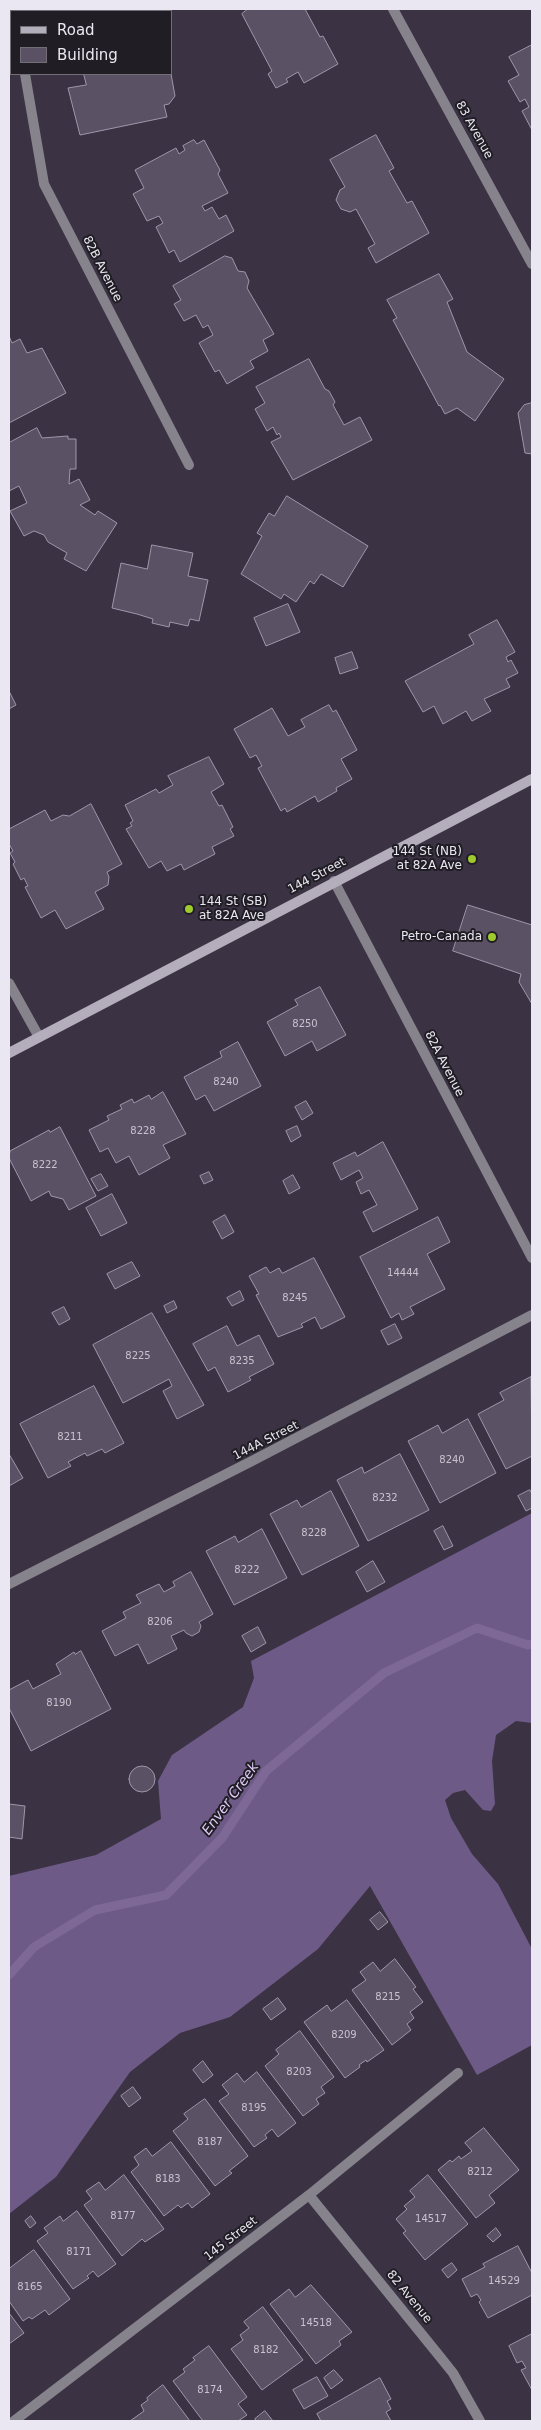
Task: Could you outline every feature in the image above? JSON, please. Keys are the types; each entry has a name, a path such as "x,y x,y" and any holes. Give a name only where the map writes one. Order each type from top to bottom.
{"main road":[{"name":"144 Street","path":"9,1053 334,881 532,779"}],"street":[{"name":"83 Avenue","path":"393,9 532,264"},
{"name":"82B Avenue","path":"25,75 44,184 189,465"},
{"name":"82A Avenue","path":"334,881 532,1258"},
{"path":"9,983 39,1037"},
{"name":"144A Street","path":"9,1584 250,1462 532,1315"},
{"name":"145 Street","path":"14,2421 309,2195 458,2072"},
{"name":"82 Avenue","path":"309,2195 453,2373 480,2421"}],"shaded area":[{"path":"532,1513 532,1723 516,1721 496,1735 492,1761 495,1804 491,1811 483,1810 465,1790 453,1793 445,1800 451,1818 472,1854 498,1884 532,1949 532,2045 477,2075 370,1886 318,1949 230,2017 180,2033 130,2072 56,2177 9,2214 9,1876 96,1855 161,1819 158,1781 172,1755 243,1707 254,1678 251,1661"}],"building":[{"path":"248,9 305,9 320,37 323,36 338,64 304,83 298,72 286,79 288,82 276,88 268,74 272,71 242,14"},
{"path":"532,45 532,130 522,111 529,107 525,99 520,102 508,81 519,75 509,57"},
{"path":"84,75 171,75 175,96 169,104 164,105 167,117 80,135 68,88 86,85"},
{"path":"376,135 394,168 389,171 407,203 412,201 429,233 376,263 368,248 375,244 356,209 350,212 341,209 336,200 340,190 345,187 330,160"},
{"path":"194,140 197,144 204,140 220,170 218,174 228,193 202,206 205,211 212,207 219,219 226,215 234,231 180,262 174,250 169,253 156,227 163,223 159,216 147,221 133,194 144,188 135,170 176,148 179,154 185,150 183,146"},
{"path":"225,256 232,258 238,271 245,272 249,281 247,288 274,334 263,340 268,351 250,361 254,368 227,384 219,370 215,372 199,343 213,335 208,325 203,328 196,315 184,321 174,304 181,300 173,286"},
{"path":"439,274 453,299 447,302 467,352 504,379 475,421 457,408 445,414 439,406 393,320 397,318 387,300"},
{"path":"9,336 12,343 20,339 27,353 42,348 66,393 9,423"},
{"path":"309,359 325,389 329,391 335,402 333,405 344,425 360,417 372,440 293,480 271,442 281,437 279,433 277,435 273,427 267,431 255,409 265,403 256,387"},
{"path":"532,403 532,454 525,453 518,413 524,405"},
{"path":"37,428 42,438 68,436 68,439 76,439 76,469 70,469 69,484 79,479 90,500 80,505 95,515 98,511 117,523 86,571 64,559 67,553 48,542 44,535 34,531 24,536 10,511 27,503 19,486 9,491 9,443"},
{"path":"287,496 368,546 343,587 321,574 314,584 310,581 296,602 284,594 281,599 241,574 262,536 257,533 269,513 274,516"},
{"path":"152,545 193,553 188,576 208,580 199,621 190,619 188,626 170,622 169,627 152,623 153,619 112,608 121,563 147,569"},
{"path":"288,604 300,632 266,646 254,618"},
{"path":"497,620 515,652 506,657 508,662 511,660 518,673 506,679 510,687 484,699 491,711 472,721 466,711 443,724 434,706 423,712 405,681 474,644 469,635"},
{"path":"352,652 358,668 340,674 335,658"},
{"path":"9,691 16,705 9,709"},
{"path":"329,705 333,712 336,710 357,750 341,759 352,779 336,788 337,791 318,802 315,796 287,812 285,808 281,811 258,768 262,766 256,755 250,758 234,729 272,708 288,736 305,727 301,720"},
{"path":"209,757 224,784 211,792 219,806 222,805 233,827 230,829 234,836 212,847 215,854 184,870 181,864 167,871 161,861 149,868 126,829 132,826 130,823 133,821 125,805 156,789 159,793 173,785 168,776"},
{"path":"91,804 122,864 107,872 109,877 108,885 95,892 104,909 66,929 55,910 41,918 25,887 28,886 24,878 21,880 13,864 15,862 10,853 13,851 9,844 9,829 45,810 51,821 63,815 69,816"},
{"path":"468,905 532,925 532,1004 519,982 521,974 453,951"},
{"path":"320,987 346,1035 317,1051 312,1041 285,1056 267,1022 298,1005 295,1000"},
{"path":"238,1042 261,1086 214,1111 205,1095 196,1100 184,1077 222,1057 220,1052"},
{"path":"163,1092 186,1134 163,1145 170,1158 139,1175 129,1156 116,1163 108,1148 100,1152 89,1130 109,1120 107,1116 122,1109 120,1105 132,1099 134,1103 149,1095 151,1099"},
{"path":"306,1101 313,1113 302,1120 295,1107"},
{"path":"297,1126 301,1136 291,1142 286,1131"},
{"path":"60,1127 96,1196 69,1210 63,1199 51,1196 49,1191 31,1201 9,1158 10,1151 49,1130 50,1132"},
{"path":"383,1142 418,1209 373,1232 363,1212 377,1205 369,1190 361,1194 356,1182 363,1178 359,1170 341,1180 333,1163 355,1152 357,1156"},
{"path":"209,1172 213,1180 204,1184 200,1176"},
{"path":"101,1174 108,1186 98,1191 91,1179"},
{"path":"293,1175 300,1188 289,1194 283,1181"},
{"path":"112,1194 127,1223 101,1236 86,1208"},
{"path":"225,1215 234,1232 222,1239 213,1222"},
{"path":"438,1217 450,1242 427,1254 445,1289 410,1307 414,1314 402,1320 399,1313 391,1318 360,1257"},
{"path":"314,1258 345,1317 321,1329 315,1317 301,1324 303,1327 278,1337 256,1295 259,1294 249,1276 266,1267 270,1273 279,1268 282,1273"},
{"path":"132,1262 140,1276 115,1289 107,1274"},
{"path":"240,1291 244,1300 232,1306 227,1298"},
{"path":"174,1301 177,1308 167,1313 164,1306"},
{"path":"64,1307 70,1319 59,1325 52,1313"},
{"path":"152,1313 204,1405 177,1419 163,1391 172,1386 169,1379 123,1403 93,1345"},
{"path":"395,1324 402,1338 388,1345 381,1331"},
{"path":"227,1326 237,1346 259,1335 274,1364 249,1377 251,1380 228,1392 215,1367 208,1371 193,1344"},
{"path":"531,1377 532,1456 506,1469 478,1414 504,1400 500,1393"},
{"path":"94,1386 124,1443 105,1453 102,1449 87,1456 85,1453 68,1462 71,1466 48,1478 20,1424"},
{"path":"468,1419 496,1473 440,1503 408,1441 438,1425 442,1433"},
{"path":"9,1454 23,1478 9,1486"},
{"path":"400,1454 429,1510 368,1541 337,1480 362,1467 364,1473"},
{"path":"530,1490 532,1494 532,1508 526,1511 518,1496"},
{"path":"331,1491 359,1546 302,1575 270,1514 297,1500 301,1507"},
{"path":"443,1526 453,1546 444,1550 434,1531"},
{"path":"262,1529 287,1578 234,1605 206,1551 235,1536 238,1542"},
{"path":"373,1561 385,1582 367,1592 356,1572"},
{"path":"191,1572 213,1614 199,1622 201,1626 199,1632 192,1636 184,1630 171,1636 177,1649 148,1664 138,1644 115,1656 102,1631 126,1618 123,1612 141,1603 136,1595 159,1584 164,1592 175,1586 173,1582"},
{"path":"258,1627 266,1643 251,1652 242,1636"},
{"path":"81,1651 111,1709 31,1751 9,1708 9,1690 28,1680 33,1689 61,1674 56,1664 74,1652 75,1654"},
{"path":"142,1766 151,1770 155,1779 151,1788 142,1792 133,1788 129,1779 133,1770"},
{"path":"9,1804 25,1806 22,1839 9,1837"},
{"path":"380,1912 388,1922 378,1930 370,1920"},
{"path":"395,1959 416,1987 413,1989 423,2002 410,2012 414,2018 407,2024 411,2030 392,2045 352,1990 366,1980 360,1972 373,1962 380,1971"},
{"path":"278,1998 286,2009 271,2020 263,2009"},
{"path":"347,2000 384,2050 367,2062 366,2060 359,2065 360,2067 345,2078 304,2022 327,2005 331,2011"},
{"path":"300,2031 334,2077 321,2087 325,2093 316,2099 319,2104 303,2116 265,2066 279,2054 276,2050"},
{"path":"203,2061 213,2075 203,2083 193,2070"},
{"path":"257,2072 296,2123 278,2137 272,2129 265,2135 267,2138 254,2147 219,2101 229,2094 222,2085 237,2073 244,2082"},
{"path":"133,2087 141,2098 129,2107 121,2096"},
{"path":"205,2099 248,2156 229,2171 232,2173 215,2186 173,2131 188,2119 184,2114"},
{"path":"484,2128 519,2170 489,2195 495,2203 476,2218 438,2170 450,2160 452,2162 459,2156 461,2159 472,2151 465,2143"},
{"path":"171,2142 210,2194 192,2208 188,2203 181,2208 178,2205 164,2216 131,2172 139,2165 134,2157 146,2148 152,2156"},
{"path":"124,2175 164,2229 145,2242 142,2239 122,2256 84,2205 92,2199 86,2191 99,2182 105,2190"},
{"path":"428,2175 468,2224 425,2260 403,2233 406,2231 396,2219 407,2209 404,2206 415,2197 410,2191"},
{"path":"77,2211 116,2264 98,2277 93,2271 87,2276 89,2278 73,2289 37,2241 48,2233 44,2228 60,2216 63,2221"},
{"path":"31,2216 36,2223 30,2228 25,2221"},
{"path":"496,2228 501,2235 493,2242 487,2236"},
{"path":"518,2246 532,2273 532,2295 488,2318 479,2302 481,2300 477,2294 471,2297 462,2279 485,2267 483,2264"},
{"path":"34,2250 70,2299 49,2315 45,2310 32,2319 29,2317 23,2321 9,2301 9,2269"},
{"path":"452,2263 457,2270 448,2278 442,2270"},
{"path":"311,2285 352,2332 339,2341 341,2345 316,2364 270,2304 289,2289 295,2297"},
{"path":"263,2307 303,2360 262,2390 231,2349 243,2340 240,2335 249,2328 244,2322"},
{"path":"9,2313 24,2333 9,2344"},
{"path":"532,2334 532,2390 521,2370 526,2368 522,2361 517,2363 509,2346"},
{"path":"209,2346 247,2397 238,2404 247,2415 238,2421 203,2421 173,2381 185,2372 183,2369 195,2360 193,2358"},
{"path":"334,2370 343,2380 331,2389 324,2378"},
{"path":"317,2377 328,2396 304,2409 293,2390"},
{"path":"380,2378 391,2399 387,2401 391,2409 386,2412 391,2421 321,2421 317,2414"},
{"path":"163,2385 190,2421 130,2421 144,2411 141,2405"},
{"path":"265,2411 273,2421 257,2421 255,2419"}],"waterway":[{"name":"Enver Creek","path":"9,1975 34,1947 95,1910 166,1895 222,1838 266,1771 384,1673 477,1628 528,1645 532,1644"}],"place":[{"name":"144 St (NB) at 82A Ave","path":"472,859"},
{"name":"144 St (SB) at 82A Ave","path":"189,909"},
{"name":"Petro-Canada","path":"492,937"}]}
